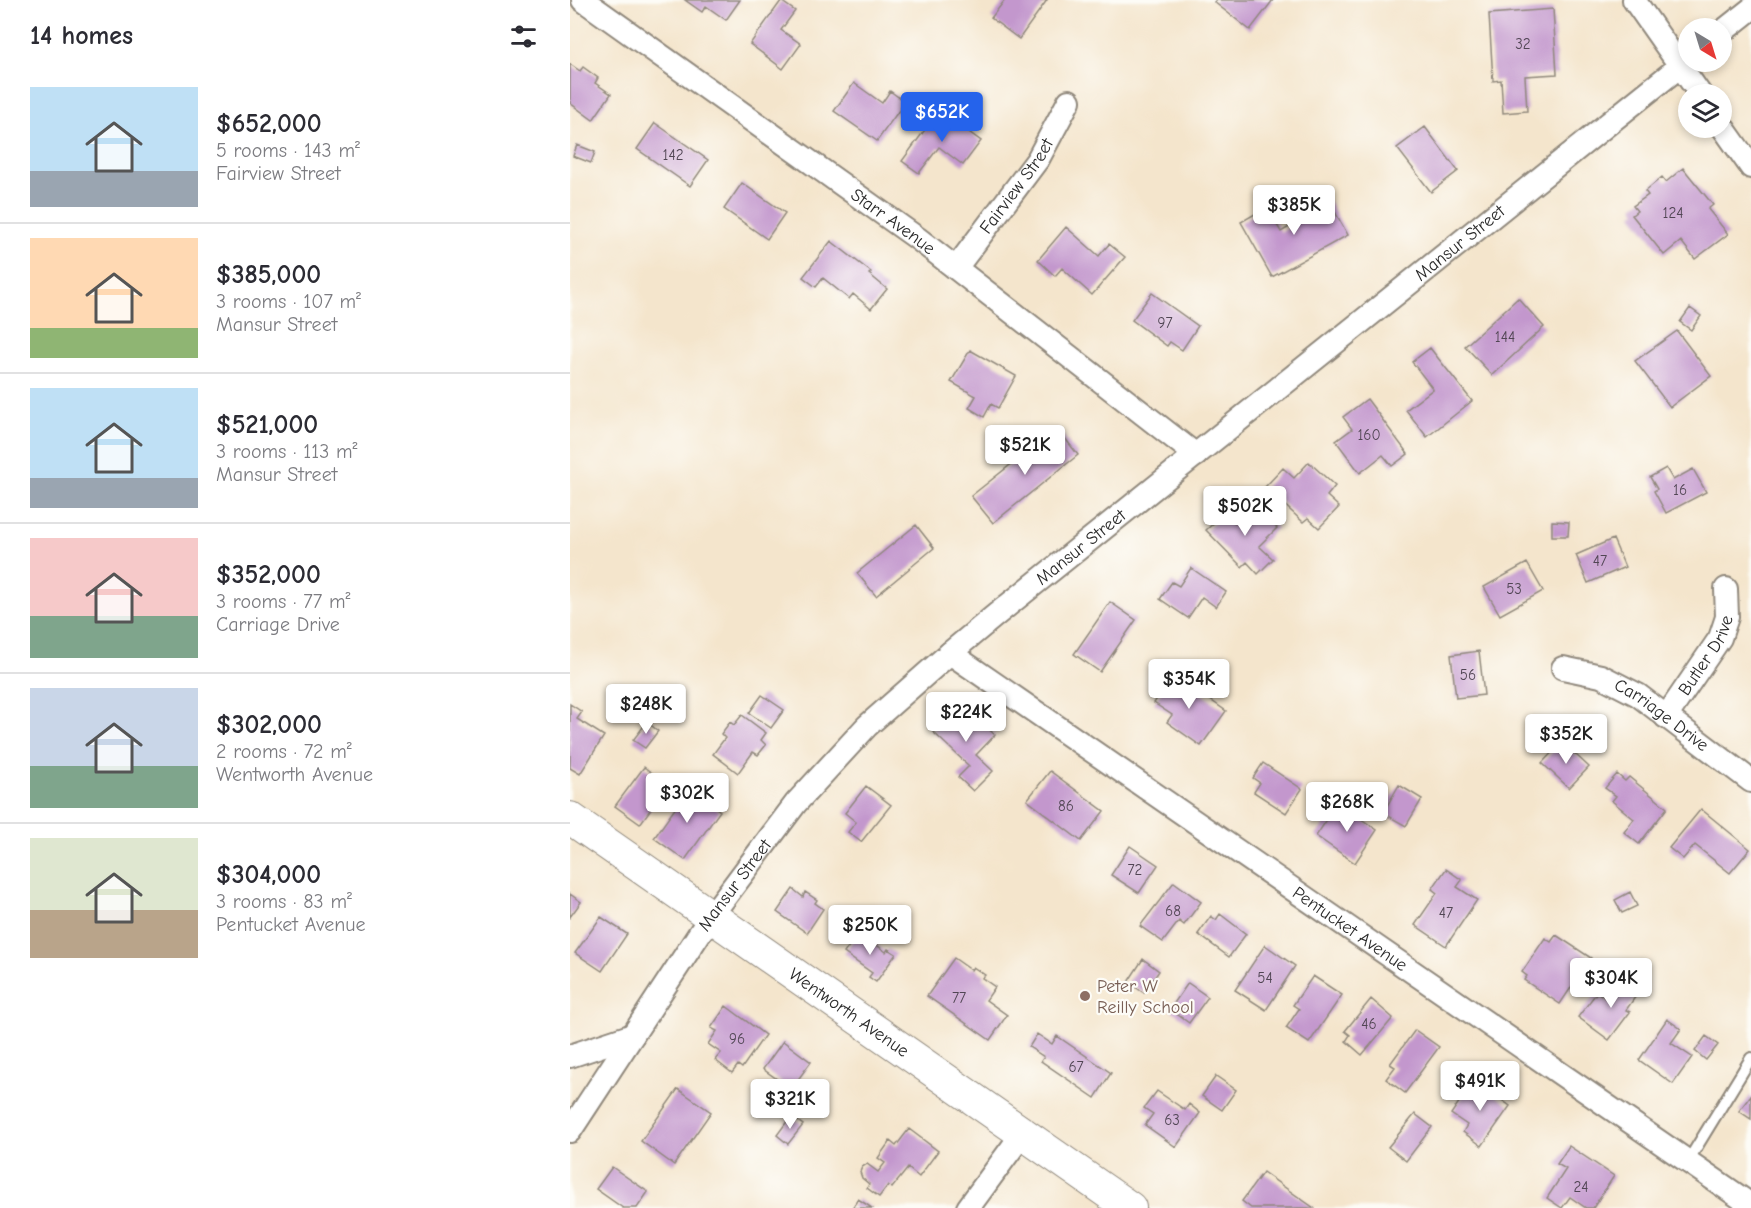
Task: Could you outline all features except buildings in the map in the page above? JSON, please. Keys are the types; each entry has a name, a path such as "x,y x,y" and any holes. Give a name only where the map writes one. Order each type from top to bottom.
{"street":[{"name":"Starr Avenue","path":"583,0 908,231 1196,455"},
{"path":"1634,0 1678,55"},
{"path":"1732,24 1751,9"},
{"name":"Mansur Street","path":"570,1131 711,916 796,803 867,726 950,653 1678,67"},
{"name":"Fairview Street","path":"956,268 1038,159 1070,101"},
{"path":"1730,138 1751,167"},
{"name":"Butler Drive","path":"1666,717 1720,638 1727,617 1726,589"},
{"name":"Pentucket Avenue","path":"950,653 1751,1204"},
{"name":"Carriage Drive","path":"1563,668 1601,676 1638,695 1751,781"},
{"name":"Wentworth Avenue","path":"570,818 1130,1208"},
{"path":"570,1056 633,1035"},
{"path":"968,1208 1023,1133"}],"lane":[{"path":"1688,1161 1751,1058"}],"place":[{"name":"Peter W Reilly School","path":"1085,996"}]}
